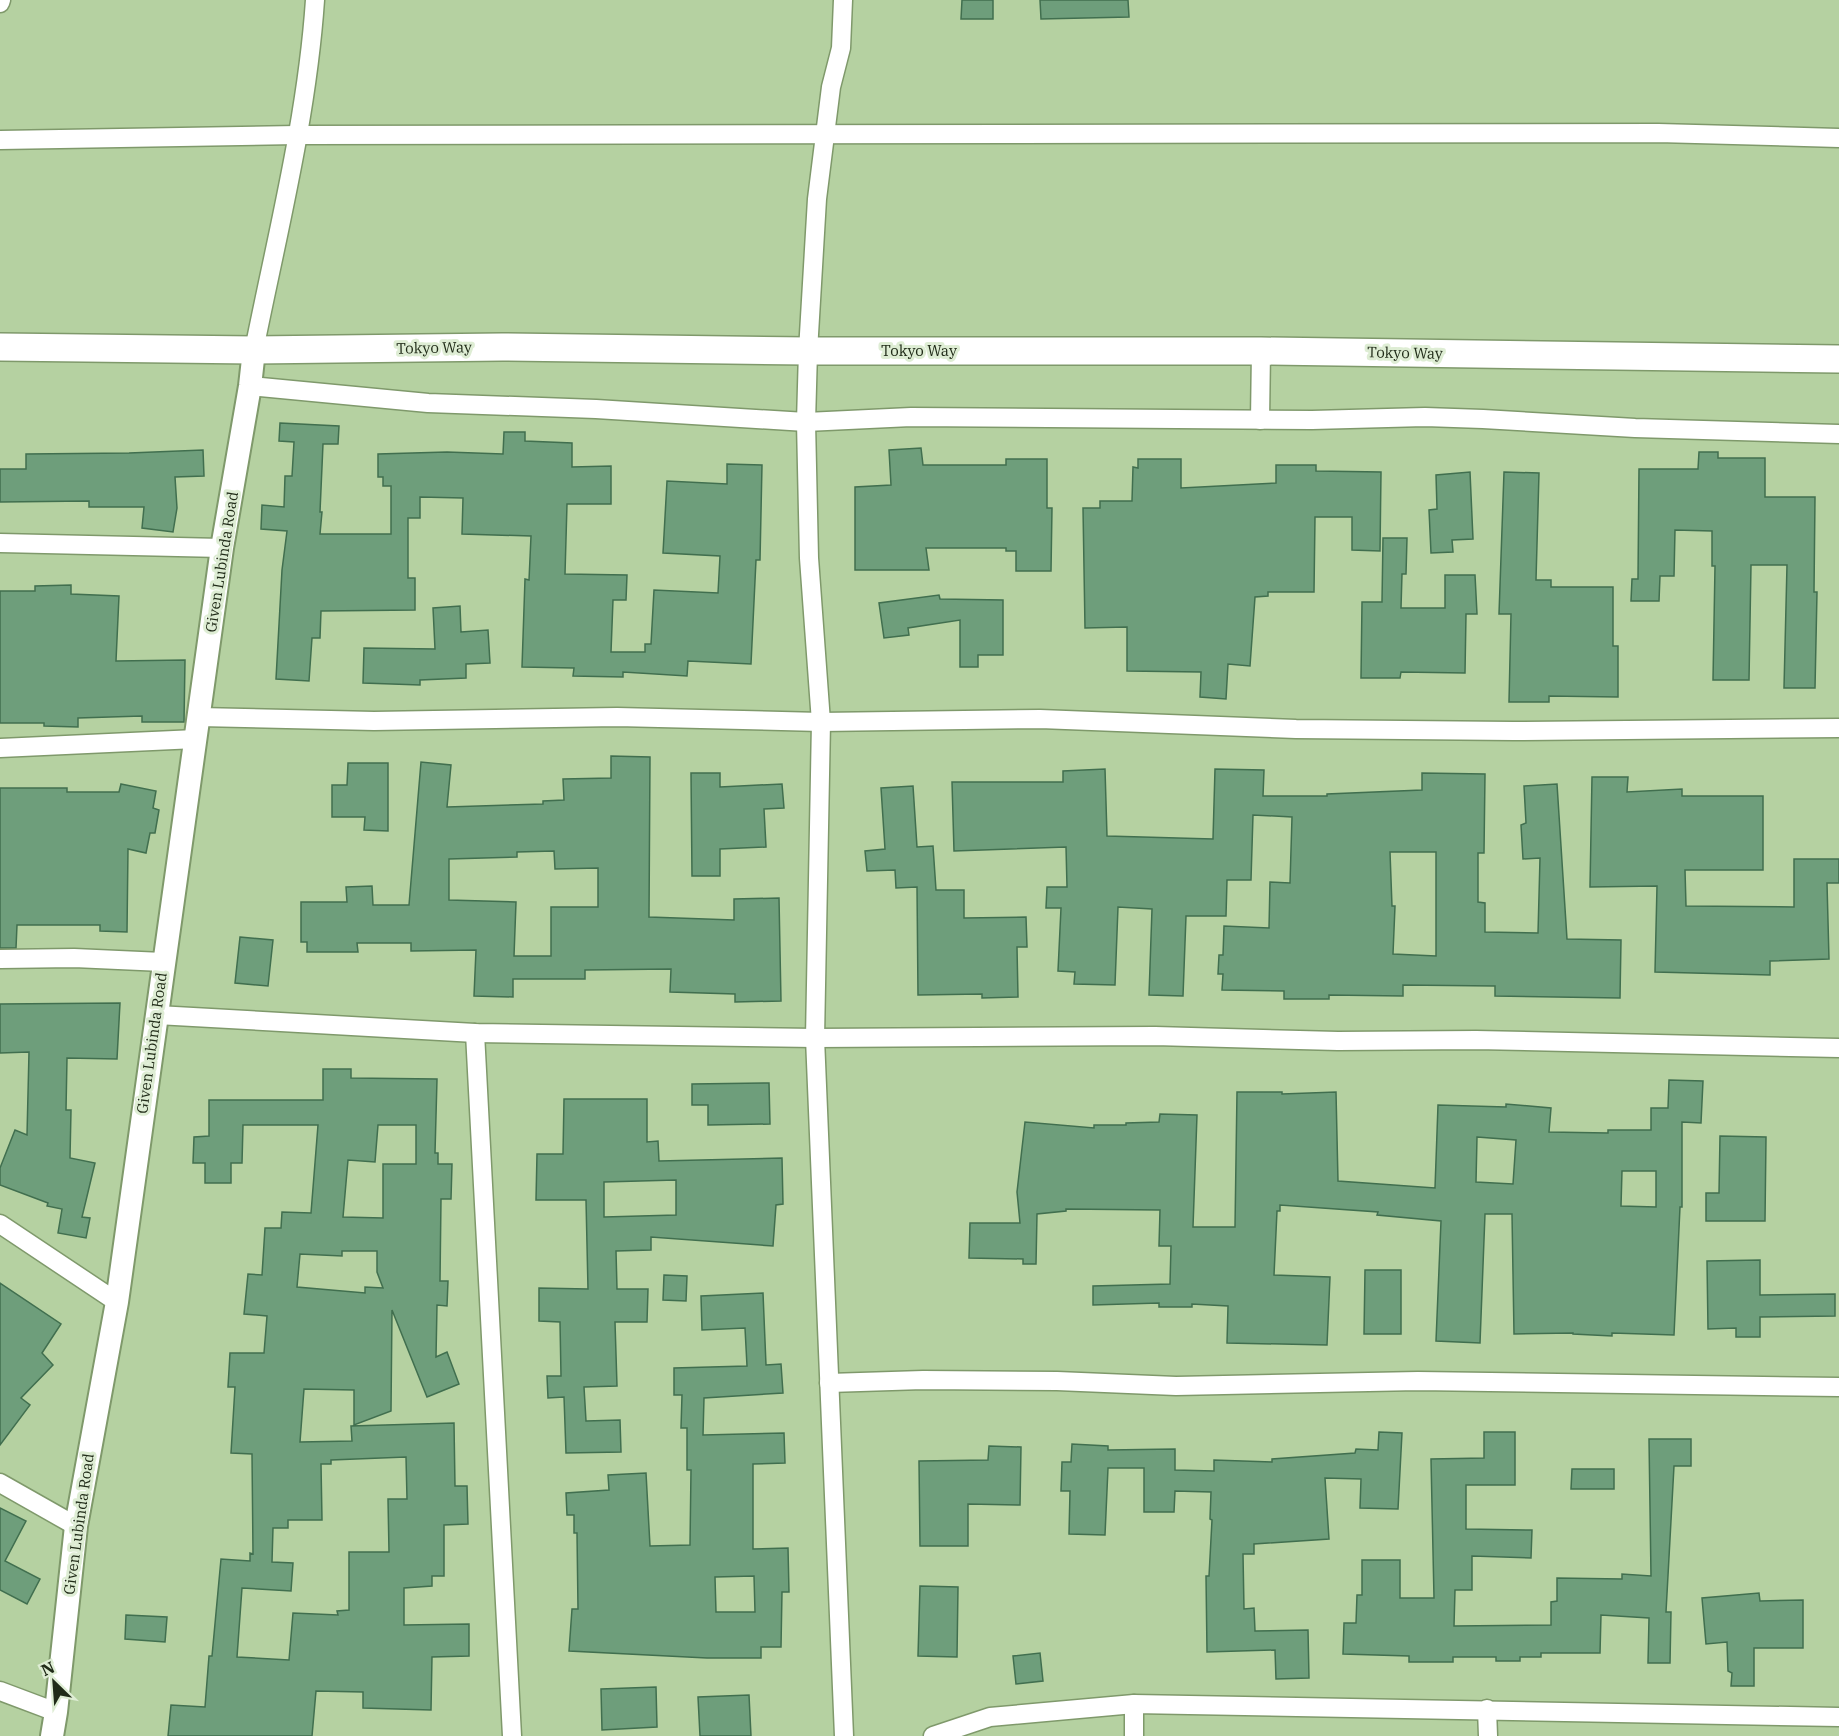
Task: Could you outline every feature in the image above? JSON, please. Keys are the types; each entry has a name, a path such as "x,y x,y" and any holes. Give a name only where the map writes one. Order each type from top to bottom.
{"main road":[{"name":"Tokyo Way","path":"0,347 254,350 502,347 808,351 1261,351 1839,359"}],"street":[{"path":"254,350 297,135 312,41 315,0"},
{"path":"843,0 841,48 831,87 817,199 806,422 809,558 821,722 815,1038 844,1736"},
{"path":"0,140 297,135 1658,133 1839,138"},
{"name":"Given Lubinda Road","path":"52,1736 76,1526 117,1302 222,548 254,350"},
{"path":"1260,420 1261,351"},
{"path":"250,386 428,403 596,409 806,422 911,417 1260,420 1425,417 1635,428 1839,434"},
{"path":"0,543 222,548"},
{"path":"0,748 198,728 374,721 617,717 821,722 1040,719 1296,729 1513,731 1839,728"},
{"path":"0,959 74,958 163,962"},
{"path":"157,1015 475,1034 815,1038 1155,1036 1839,1048"},
{"path":"475,1034 512,1736"},
{"path":"0,1224 117,1302"},
{"path":"829,1383 923,1380 1057,1381 1176,1386 1418,1381 1839,1387"},
{"path":"0,1484 76,1526"},
{"path":"0,1691 56,1712"},
{"path":"1134,1704 1134,1736"},
{"path":"933,1736 990,1717 1134,1704 1839,1717"},
{"path":"1487,1709 1488,1736"}],"building":[{"path":"962,0 993,0 993,19 961,19"},
{"path":"1040,0 1128,0 1129,17 1041,19"},
{"path":"280,423 339,426 338,444 323,444 320,534 391,534 391,486 383,486 383,477 378,477 378,454 447,452 503,454 504,432 525,432 525,441 572,443 572,467 611,466 611,504 567,504 565,574 627,575 626,600 613,600 611,652 645,652 645,644 651,644 654,590 718,593 720,556 663,553 667,481 727,484 727,464 762,465 760,560 756,560 751,664 688,661 687,676 623,672 623,677 573,676 574,668 522,667 525,579 529,580 531,536 462,534 463,498 420,497 420,518 408,518 408,578 415,578 415,610 321,611 320,638 312,638 309,681 276,679 282,570 287,531 261,529 262,505 284,507 285,476 292,476 294,442 279,441"},
{"path":"921,448 923,465 1006,465 1006,459 1047,459 1047,508 1052,508 1051,571 1016,571 1016,551 1006,551 1006,548 926,548 929,570 855,570 855,487 891,485 889,450"},
{"path":"203,450 204,476 175,477 177,508 173,532 142,528 144,507 89,507 89,501 0,502 0,469 26,469 26,454"},
{"path":"1699,452 1718,452 1718,458 1765,458 1765,497 1815,497 1814,592 1817,592 1815,688 1784,688 1787,565 1751,565 1749,680 1713,680 1715,566 1712,566 1712,531 1675,530 1674,576 1660,576 1659,601 1631,601 1632,579 1638,579 1639,469 1698,469"},
{"path":"1138,459 1181,459 1181,488 1276,483 1276,465 1316,465 1316,471 1381,472 1380,551 1352,550 1352,517 1315,517 1314,592 1268,592 1268,596 1255,597 1250,666 1228,664 1226,699 1200,697 1201,672 1127,671 1127,627 1085,628 1083,508 1100,508 1100,501 1132,501 1133,467 1138,468"},
{"path":"1470,472 1473,539 1452,540 1453,552 1431,553 1429,510 1437,509 1436,475"},
{"path":"1504,472 1539,473 1536,580 1551,580 1551,587 1613,587 1613,646 1618,646 1618,697 1549,696 1549,702 1509,702 1511,614 1499,614"},
{"path":"1383,538 1407,538 1406,574 1402,574 1401,608 1445,608 1445,575 1475,575 1477,614 1466,614 1465,673 1401,672 1400,678 1361,678 1362,602 1382,602"},
{"path":"71,585 71,594 119,596 116,661 185,660 184,722 142,722 142,716 78,718 78,727 44,726 44,723 0,723 0,591 35,591 35,586"},
{"path":"939,595 940,599 1003,600 1003,655 978,655 978,667 960,667 960,620 908,628 909,635 884,638 879,603"},
{"path":"460,606 461,632 488,630 490,663 466,664 466,678 420,680 420,685 363,683 364,648 435,649 433,608"},
{"path":"611,756 650,757 649,917 734,920 734,899 779,898 781,1001 735,1002 735,994 670,992 671,969 585,970 585,979 513,979 513,997 474,996 476,950 411,951 411,943 357,943 358,952 307,952 307,942 301,942 301,902 347,902 346,887 372,886 373,905 409,905 421,762 451,765 447,807 543,804 543,801 564,800 563,779 611,778","holes":["554,851 555,869 598,868 598,907 551,907 551,956 514,956 516,902 449,900 449,859 517,857 517,852"]},
{"path":"348,763 388,763 388,831 364,830 365,817 332,817 332,785 347,785"},
{"path":"1105,769 1107,836 1213,839 1215,769 1264,770 1263,796 1327,796 1327,794 1422,790 1422,773 1485,774 1484,853 1478,853 1478,902 1485,903 1485,932 1538,933 1540,858 1523,859 1521,825 1526,823 1524,786 1557,784 1567,939 1621,940 1620,998 1495,996 1495,986 1403,985 1403,996 1329,995 1329,999 1284,999 1284,991 1222,990 1223,974 1218,974 1219,955 1223,955 1224,926 1269,928 1270,882 1290,883 1292,817 1253,815 1251,880 1227,880 1226,916 1186,916 1183,996 1149,995 1152,909 1118,907 1115,985 1074,984 1075,972 1058,971 1061,908 1046,908 1047,887 1067,887 1066,847 954,851 952,782 1063,782 1063,771","holes":["1390,852 1436,852 1436,956 1393,954 1395,906 1392,906"]},
{"path":"691,773 720,773 720,787 782,784 784,808 764,809 766,847 720,849 720,876 692,876"},
{"path":"1592,777 1628,777 1627,792 1682,789 1682,796 1763,796 1763,870 1685,870 1686,906 1794,907 1794,859 1839,859 1839,883 1827,883 1829,959 1770,961 1770,975 1655,972 1657,886 1590,887"},
{"path":"121,784 156,791 153,808 159,810 155,833 150,833 146,853 128,849 127,932 100,931 100,925 17,925 16,948 0,948 0,788 67,788 67,792 119,792"},
{"path":"913,786 917,847 933,846 936,890 964,890 964,918 1026,917 1027,947 1017,947 1018,997 982,998 982,994 918,995 917,887 896,888 895,870 867,871 865,851 885,849 881,788"},
{"path":"240,937 273,940 268,986 235,983"},
{"path":"120,1003 117,1059 67,1058 66,1110 71,1110 70,1158 95,1163 82,1217 90,1218 86,1238 58,1233 62,1209 47,1206 48,1203 0,1185 0,1168 15,1130 27,1135 29,1052 0,1053 0,1004"},
{"path":"323,1069 351,1069 351,1078 437,1079 435,1153 438,1153 438,1164 452,1164 451,1199 441,1199 440,1281 448,1281 447,1306 437,1305 436,1357 447,1352 459,1384 427,1397 392,1310 391,1411 354,1425 354,1390 304,1389 300,1442 352,1441 351,1426 454,1423 455,1486 467,1486 468,1524 444,1525 444,1576 432,1576 432,1586 404,1588 404,1625 469,1624 469,1656 432,1657 431,1710 363,1708 363,1692 316,1691 312,1736 168,1736 171,1705 205,1707 221,1559 250,1561 250,1553 253,1554 252,1454 231,1453 235,1387 228,1387 230,1353 264,1353 267,1316 244,1314 248,1274 262,1275 265,1228 281,1228 282,1212 311,1213 318,1125 243,1125 242,1163 231,1163 231,1183 205,1183 205,1163 193,1163 194,1137 209,1136 209,1100 323,1100","holes":["378,1125 416,1125 416,1164 383,1164 383,1218 343,1217 348,1160 375,1162","342,1251 377,1251 377,1272 383,1288 365,1287 365,1293 297,1287 300,1254 342,1256","406,1457 407,1499 388,1499 389,1552 349,1552 349,1610 337,1611 338,1615 293,1613 289,1660 237,1657 242,1588 291,1591 293,1563 272,1562 273,1528 288,1528 288,1520 322,1520 321,1464 331,1464 331,1460"]},
{"path":"1669,1080 1703,1081 1701,1123 1682,1122 1682,1207 1680,1207 1674,1335 1514,1334 1512,1214 1485,1214 1480,1343 1436,1341 1441,1221 1377,1215 1378,1212 1280,1205 1280,1211 1277,1211 1274,1275 1330,1277 1327,1345 1227,1343 1228,1306 1192,1304 1192,1307 1159,1307 1159,1303 1093,1305 1093,1286 1170,1284 1171,1246 1159,1246 1160,1210 1066,1209 1066,1211 1037,1214 1036,1264 1023,1264 1023,1259 969,1258 970,1223 1020,1223 1017,1192 1025,1122 1094,1128 1094,1125 1159,1122 1160,1114 1197,1115 1193,1227 1235,1227 1237,1092 1282,1092 1282,1094 1336,1092 1338,1181 1435,1188 1438,1105 1506,1107 1506,1104 1551,1108 1549,1132 1608,1133 1608,1130 1651,1130 1651,1108 1668,1108","holes":["1477,1137 1516,1140 1513,1184 1476,1182","1622,1171 1656,1171 1656,1207 1621,1206"]},
{"path":"769,1083 770,1124 708,1125 708,1105 692,1105 692,1084"},
{"path":"564,1099 647,1099 647,1142 658,1141 659,1161 782,1158 783,1204 776,1205 773,1246 651,1237 651,1250 616,1251 617,1289 648,1289 647,1322 615,1322 617,1386 584,1387 586,1421 620,1420 621,1452 566,1453 564,1397 548,1398 547,1376 561,1376 560,1322 539,1321 539,1288 588,1289 586,1200 536,1200 537,1154 563,1154","holes":["676,1180 676,1215 604,1217 604,1182"]},
{"path":"1720,1136 1766,1137 1765,1221 1706,1221 1706,1193 1719,1193"},
{"path":"1760,1260 1760,1295 1835,1294 1835,1316 1760,1317 1760,1337 1736,1337 1736,1328 1708,1329 1707,1261"},
{"path":"1365,1270 1401,1270 1401,1334 1364,1334"},
{"path":"664,1275 687,1276 686,1301 663,1300"},
{"path":"0,1283 61,1324 42,1353 53,1365 21,1398 30,1405 0,1445"},
{"path":"763,1293 766,1365 781,1364 783,1393 704,1398 703,1435 784,1433 785,1463 753,1464 753,1549 788,1548 789,1592 782,1592 781,1647 761,1647 761,1658 707,1658 569,1651 572,1609 578,1609 577,1533 574,1533 574,1515 567,1515 566,1493 609,1490 608,1475 646,1473 650,1546 690,1545 691,1470 687,1470 687,1428 681,1428 682,1395 674,1395 674,1368 747,1366 745,1328 702,1330 701,1296","holes":["754,1576 755,1612 716,1612 715,1577"]},
{"path":"1379,1432 1402,1433 1398,1509 1360,1508 1361,1479 1325,1478 1329,1539 1254,1544 1254,1554 1243,1554 1244,1609 1254,1608 1255,1631 1308,1630 1309,1678 1276,1679 1275,1650 1207,1652 1206,1576 1209,1576 1211,1492 1175,1491 1174,1512 1144,1512 1144,1468 1108,1468 1105,1535 1069,1534 1070,1491 1061,1491 1062,1462 1071,1462 1072,1444 1108,1446 1108,1450 1175,1449 1175,1470 1214,1471 1214,1460 1272,1462 1272,1459 1355,1453 1356,1449 1378,1450"},
{"path":"1484,1432 1515,1432 1515,1485 1466,1485 1466,1529 1532,1530 1531,1558 1472,1556 1472,1590 1455,1590 1454,1626 1551,1625 1551,1602 1557,1601 1557,1578 1622,1579 1622,1574 1651,1576 1649,1439 1691,1439 1691,1466 1674,1466 1666,1612 1671,1612 1670,1663 1648,1663 1649,1618 1601,1615 1600,1653 1541,1653 1541,1657 1520,1657 1520,1661 1496,1661 1496,1657 1453,1657 1453,1662 1409,1662 1409,1656 1343,1654 1344,1623 1356,1623 1357,1595 1362,1595 1362,1560 1400,1560 1400,1598 1434,1598 1431,1459 1484,1458"},
{"path":"989,1446 1021,1447 1020,1505 968,1504 968,1546 920,1546 919,1461 988,1460"},
{"path":"1572,1469 1614,1469 1614,1489 1571,1489"},
{"path":"0,1508 26,1521 5,1561 40,1579 27,1604 0,1590"},
{"path":"920,1586 958,1587 957,1657 918,1656"},
{"path":"1759,1593 1760,1601 1803,1600 1803,1648 1754,1648 1754,1686 1731,1686 1732,1673 1728,1671 1727,1642 1706,1644 1702,1598"},
{"path":"126,1615 167,1617 165,1642 125,1639"},
{"path":"1040,1653 1043,1681 1016,1684 1013,1656"},
{"path":"656,1687 657,1727 602,1730 601,1689"},
{"path":"749,1695 751,1736 700,1736 698,1697"}]}
